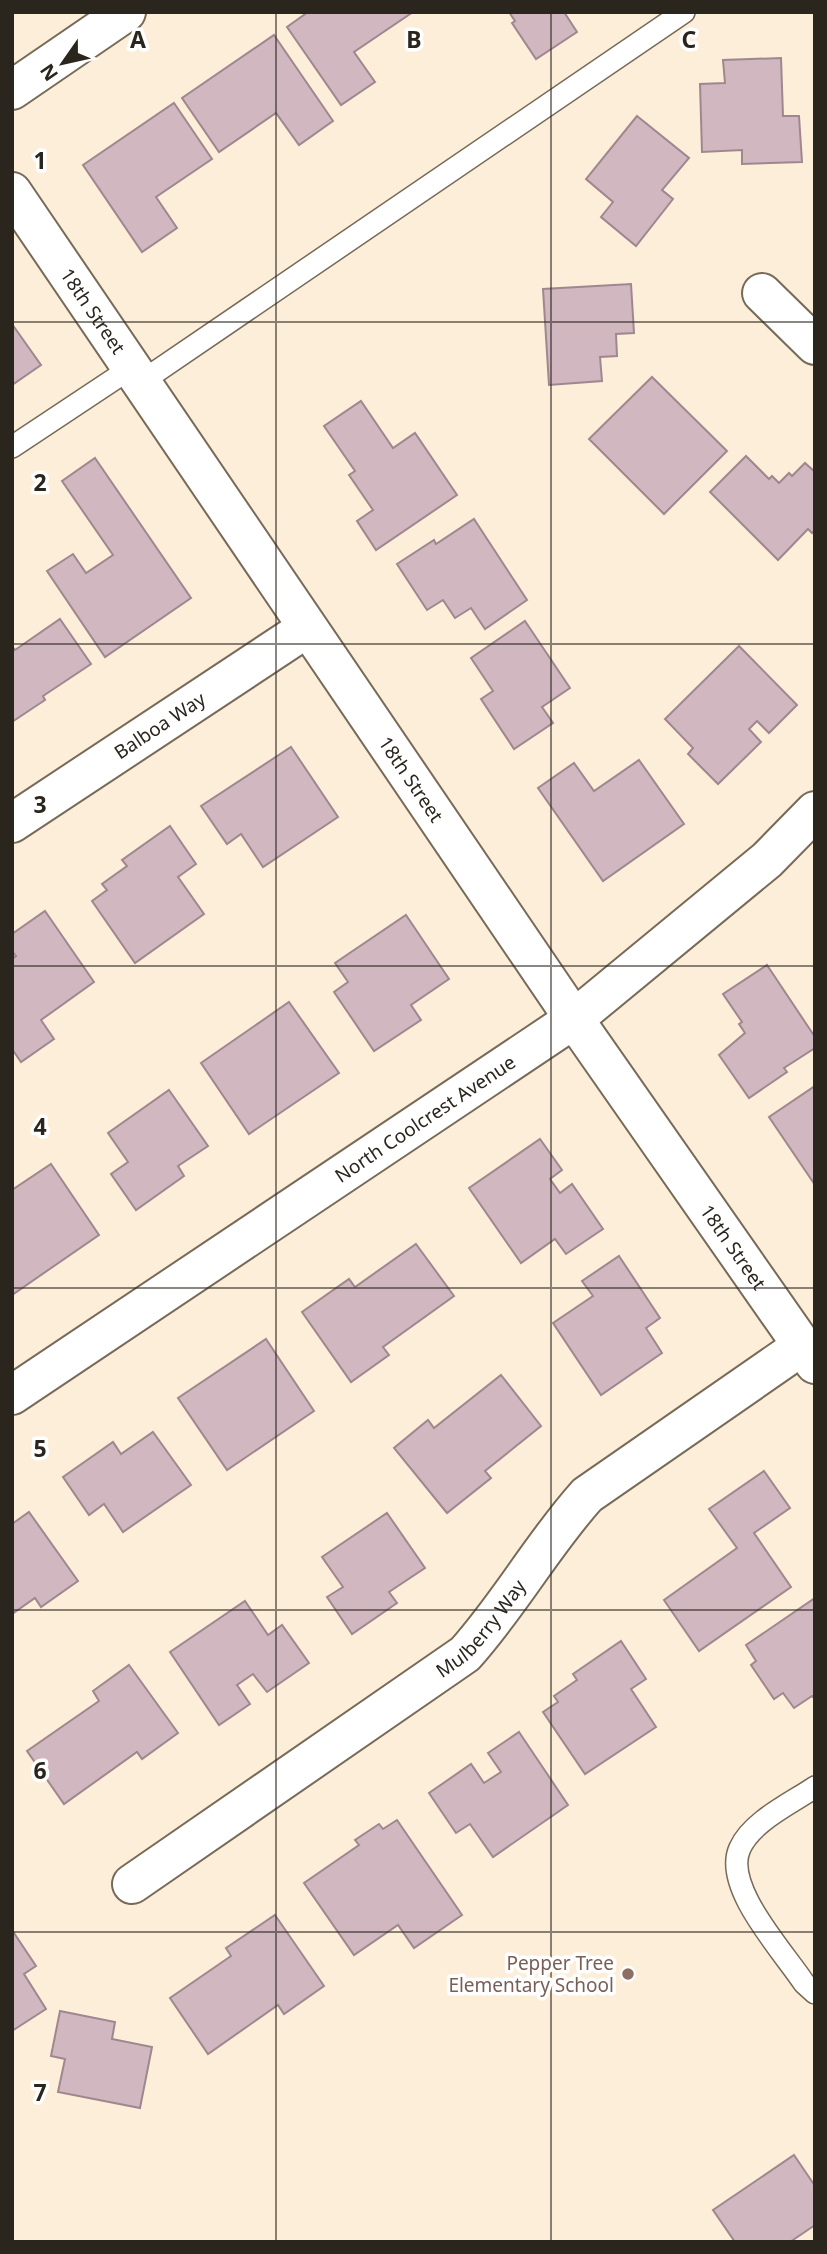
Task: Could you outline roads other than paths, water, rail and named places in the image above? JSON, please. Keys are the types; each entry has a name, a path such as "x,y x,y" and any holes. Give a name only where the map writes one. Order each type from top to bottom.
{"street":[{"path":"12,90 127,12"},
{"name":"18th Street","path":"12,192 574,1019 809,1355"},
{"path":"762,293 815,345"},
{"name":"Balboa Way","path":"12,823 307,628"},
{"name":"North Coolcrest Avenue","path":"12,1395 574,1019 767,860 815,811"},
{"name":"Mulberry Way","path":"132,1884 465,1654 496,1619 558,1527 587,1495 809,1355"}],"lane":[{"path":"12,447 136,375 684,12"},
{"path":"815,1787 757,1827 740,1847 735,1870 741,1891 804,1983 815,1993"}],"place":[{"name":"Pepper Tree Elementary School","path":"628,1974"}]}
